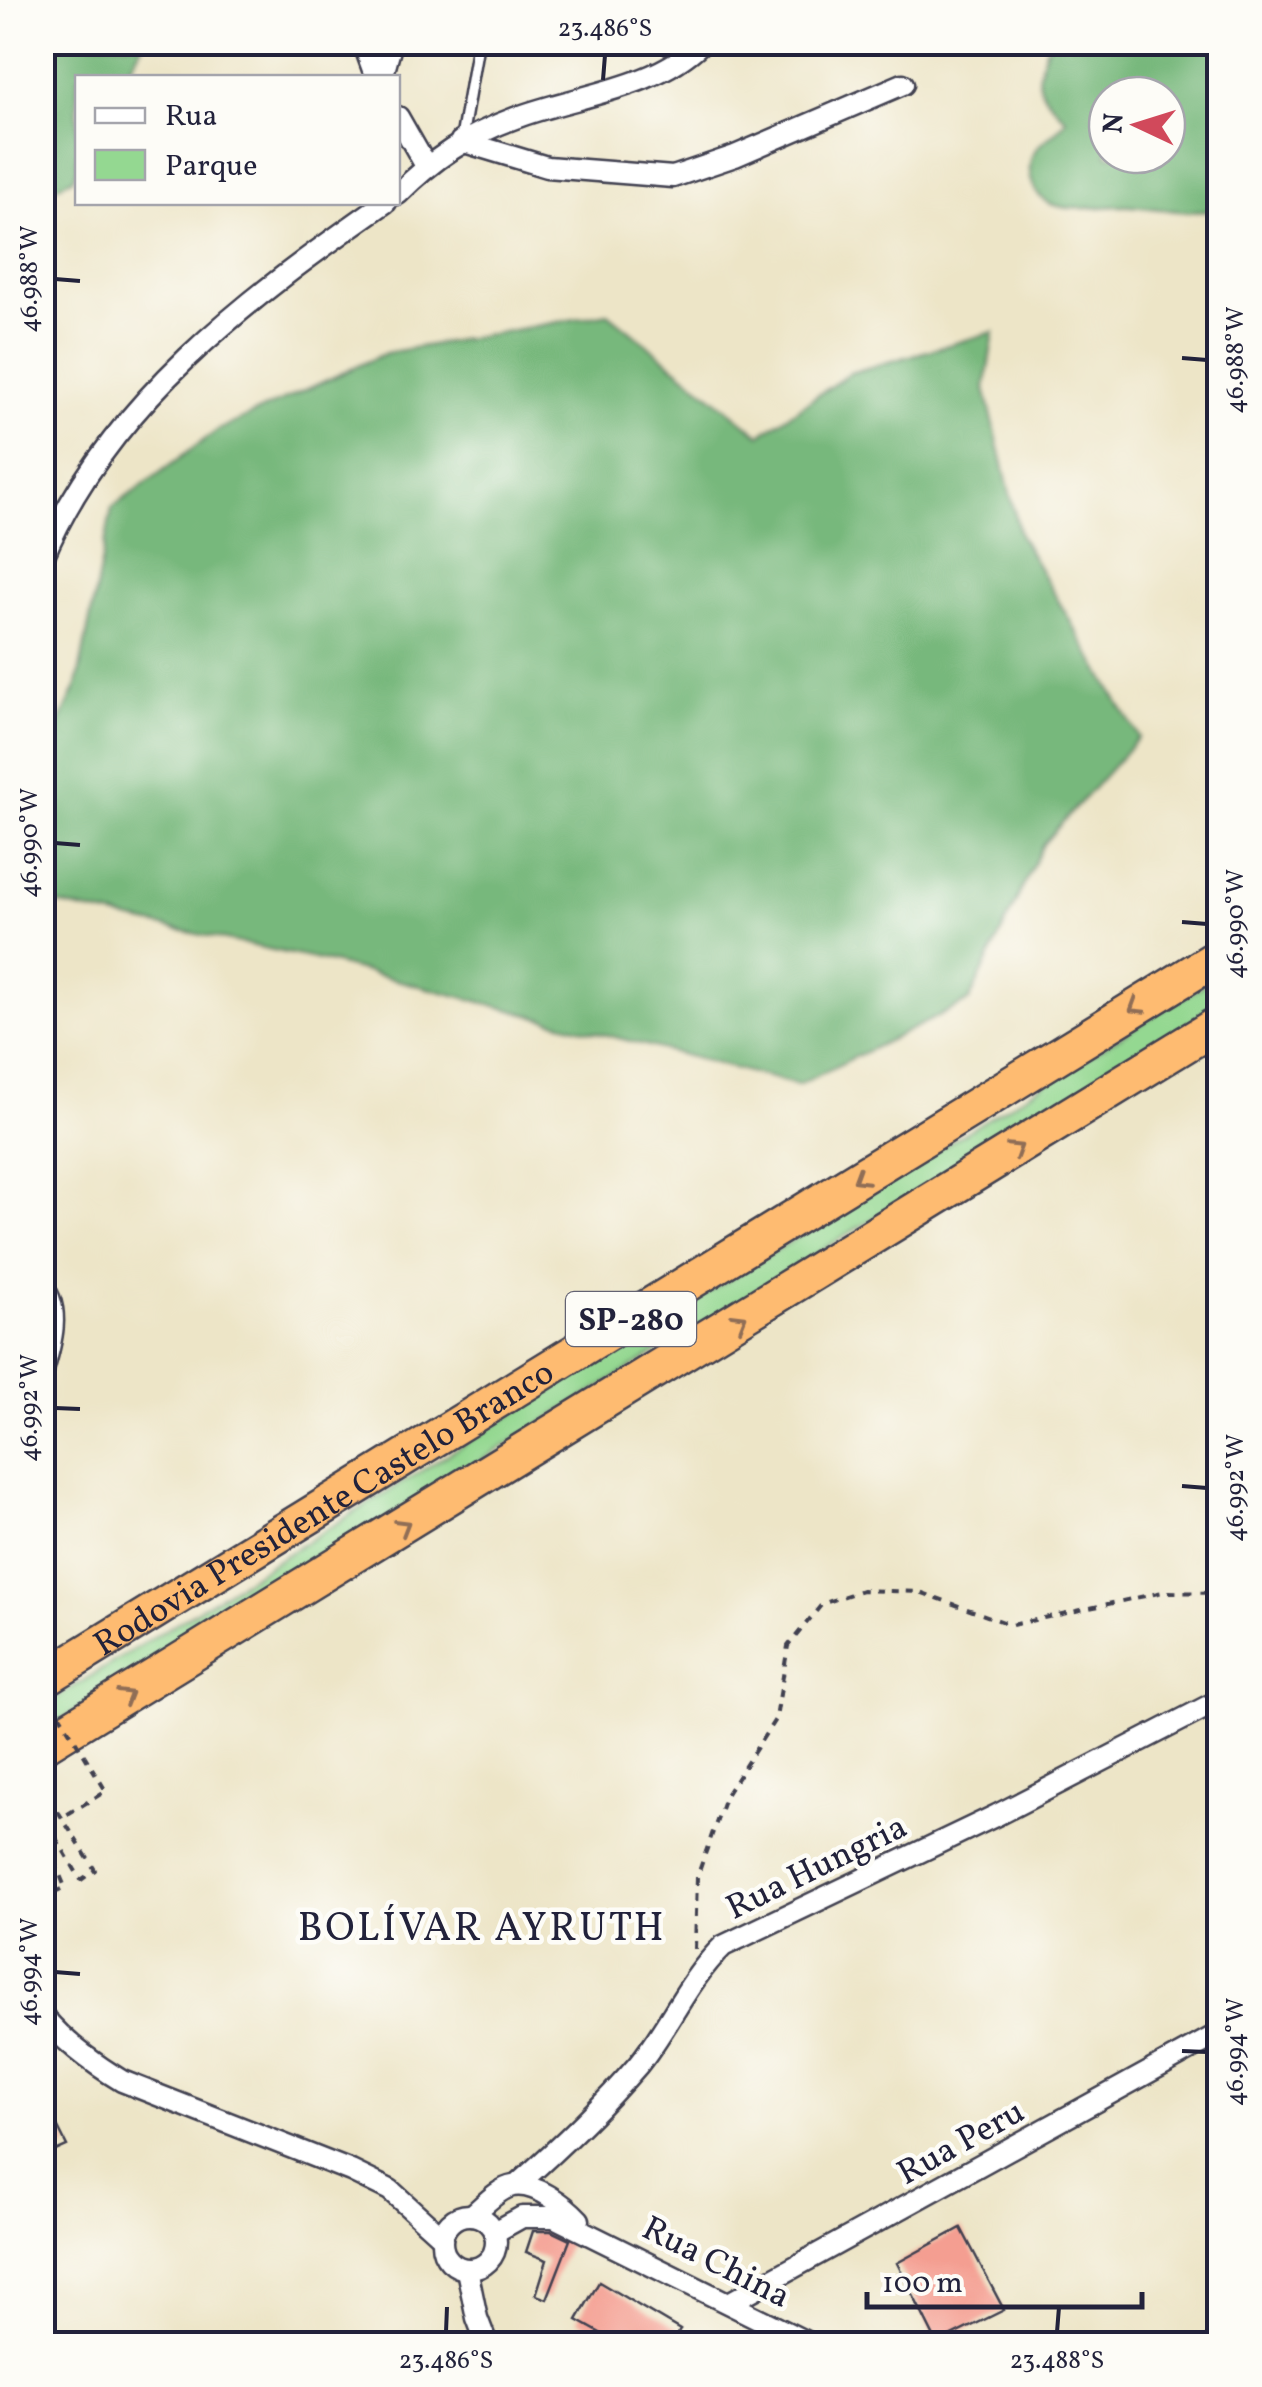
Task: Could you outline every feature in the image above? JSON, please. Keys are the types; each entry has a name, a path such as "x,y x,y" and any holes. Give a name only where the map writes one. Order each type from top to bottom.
{"highway":[{"name":"Rodovia Presidente Castelo Branco","path":"42,1683 1220,956"},
{"name":"Rodovia Presidente Castelo Branco","path":"42,1746 1220,1022"}],"street":[{"path":"364,42 378,75"},
{"path":"380,75 392,42"},
{"path":"400,192 426,166 461,141 516,118 659,71 702,42"},
{"path":"461,141 547,167 673,177 736,156 903,84"},
{"path":"400,120 426,166"},
{"path":"42,560 88,472 138,406 209,338 382,205"},
{"path":"42,1286 49,1294 53,1313 42,1374"},
{"name":"Rua Hungria","path":"516,2185 559,2148 637,2066 694,1979 723,1946 997,1815 1220,1700"},
{"path":"42,2015 92,2064 122,2082 390,2190 442,2237 450,2263 477,2269 492,2258 496,2250 495,2232 479,2216 407,2202"},
{"name":"Rua Peru","path":"730,2303 1220,2033"},
{"path":"442,2237 464,2216 516,2185"},
{"name":"Rua China","path":"516,2185 537,2190 556,2202 594,2236"},
{"name":"Rua China","path":"495,2232 522,2217 554,2217 810,2344"},
{"path":"468,2270 476,2318 487,2344"}],"lane":[{"path":"461,141 478,42"}],"path":[{"path":"694,1979 697,1877 726,1795 776,1718 788,1646 822,1604 862,1590 920,1592 1012,1626 1163,1592 1220,1593"},
{"path":"42,1683 106,1791 61,1818"},
{"path":"42,1818 59,1813 95,1870 81,1880 50,1828 42,1832 65,1887 57,1891 42,1862"}],"green space":[{"path":"43,42 143,43 126,75 75,75 75,174 43,193"},
{"path":"1049,42 1219,43 1212,79 1219,81 1219,209 1196,212 1128,206 1069,208 1045,201 1033,185 1031,159 1037,147 1066,119 1042,92 1040,68"},
{"path":"608,313 760,435 850,373 994,332 985,388 1020,536 1139,737 1043,844 969,1001 798,1085 324,961 43,901 43,758 77,685 112,508 218,430 386,353"},
{"path":"1219,975 1219,1005 43,1731 43,1707 67,1691"}],"building":[{"path":"42,2096 67,2146 42,2157"},
{"path":"961,2228 1004,2310 937,2343 897,2263"},
{"path":"533,2231 551,2231 570,2240 547,2299 536,2295 547,2260 526,2252"},
{"path":"599,2282 680,2330 672,2344 620,2344 577,2320"}],"district":[{"name":"BOLÍVAR AYRUTH","path":"482,1926"}]}
